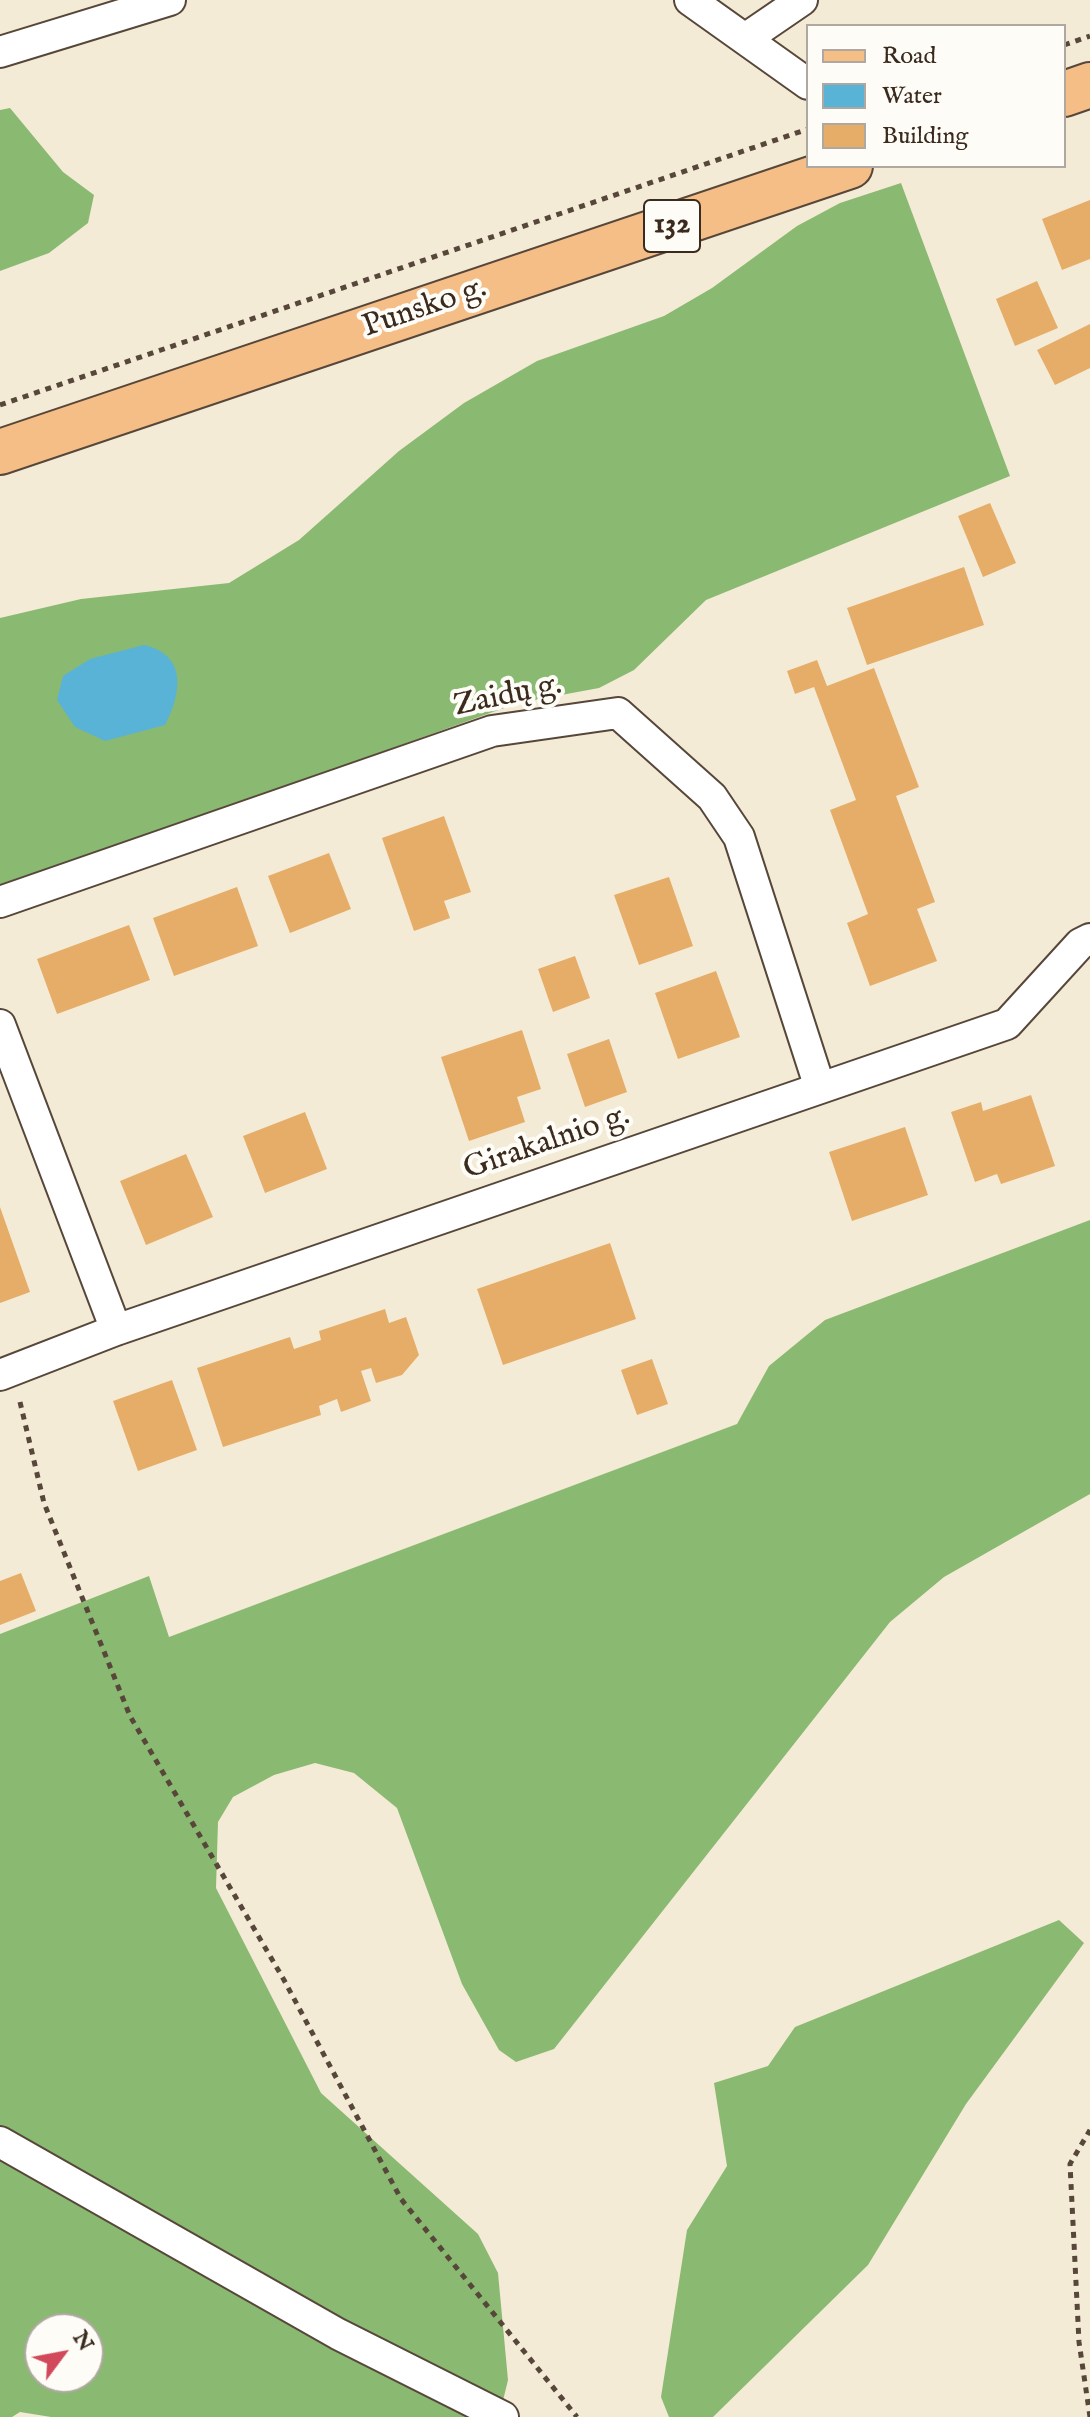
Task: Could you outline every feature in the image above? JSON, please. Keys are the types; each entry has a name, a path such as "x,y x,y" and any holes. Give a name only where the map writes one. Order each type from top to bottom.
{"main road":[{"path":"1066,93 1090,85"},
{"name":"Punsko g.","path":"0,452 844,168"}],"street":[{"path":"0,52 170,0"},
{"path":"690,0 806,83"},
{"path":"745,39 802,0"},
{"name":"Zaidų g.","path":"0,902 492,731 618,713 712,797 739,837 820,1088"},
{"name":"Girakalnio g.","path":"6,1372 116,1330 1007,1024 1080,944 1090,939"},
{"path":"0,1025 116,1330"},
{"path":"0,2142 324,2326 503,2417"}],"path":[{"path":"1066,44 1090,36"},
{"path":"0,405 806,130"},
{"path":"6,1372 44,1503 130,1716 284,1980 401,2199 577,2417"},
{"path":"1090,2130 1070,2164 1079,2342 1090,2417"}],"green space":[{"path":"10,108 63,172 94,195 88,223 49,253 0,271 0,110"},
{"path":"901,183 1010,476 706,600 634,670 599,688 518,703 0,889 0,618 81,599 229,583 299,540 399,451 464,403 537,361 664,316 712,288 797,226 840,203"},
{"path":"1090,1220 1090,1494 944,1577 890,1622 554,2049 516,2062 499,2050 462,1984 397,1808 354,1773 315,1763 274,1775 233,1797 218,1822 216,1888 321,2093 478,2234 498,2273 508,2380 499,2417 51,2417 20,2412 12,2417 0,2417 0,1634 149,1576 169,1637 737,1424 769,1366 825,1320"},
{"path":"1059,1920 1084,1943 966,2104 868,2265 713,2417 669,2417 661,2397 687,2230 727,2166 714,2083 768,2066 795,2027"}],"water":[{"path":"144,645 168,657 177,677 175,701 165,725 105,741 75,727 57,700 63,676 90,659"}],"building":[{"path":"1090,200 1090,259 1062,270 1042,219"},
{"path":"1037,281 1058,328 1015,346 996,299"},
{"path":"1090,324 1090,368 1055,385 1037,350"},
{"path":"990,503 1016,563 983,577 958,516"},
{"path":"964,567 984,625 867,665 847,608"},
{"path":"817,660 827,686 874,668 919,787 896,796 935,902 917,909 937,961 870,986 847,923 868,914 830,810 856,800 814,687 795,694 787,671"},
{"path":"444,816 471,892 444,901 450,918 414,931 382,838"},
{"path":"329,853 351,909 290,933 268,876"},
{"path":"669,877 693,946 639,965 614,895"},
{"path":"237,887 258,946 174,976 153,918"},
{"path":"129,925 150,980 57,1014 37,959"},
{"path":"575,956 590,998 553,1012 538,969"},
{"path":"716,971 740,1037 678,1059 655,993"},
{"path":"522,1030 541,1089 517,1097 525,1122 469,1141 441,1057"},
{"path":"609,1039 627,1092 585,1107 567,1054"},
{"path":"1031,1095 1055,1166 1001,1184 997,1174 975,1182 951,1112 981,1102 983,1111"},
{"path":"305,1112 327,1169 265,1193 243,1136"},
{"path":"905,1127 928,1195 852,1221 829,1152"},
{"path":"186,1154 213,1217 146,1245 120,1181"},
{"path":"0,1207 30,1292 0,1303"},
{"path":"610,1243 636,1319 503,1365 477,1289"},
{"path":"385,1309 389,1323 406,1317 419,1355 402,1375 376,1383 371,1368 361,1371 371,1401 341,1412 337,1399 319,1406 321,1415 223,1447 197,1368 290,1337 294,1349 321,1340 319,1331"},
{"path":"652,1359 668,1404 637,1415 621,1370"},
{"path":"172,1380 197,1450 138,1471 113,1401"},
{"path":"21,1573 36,1611 0,1625 0,1581"}]}
